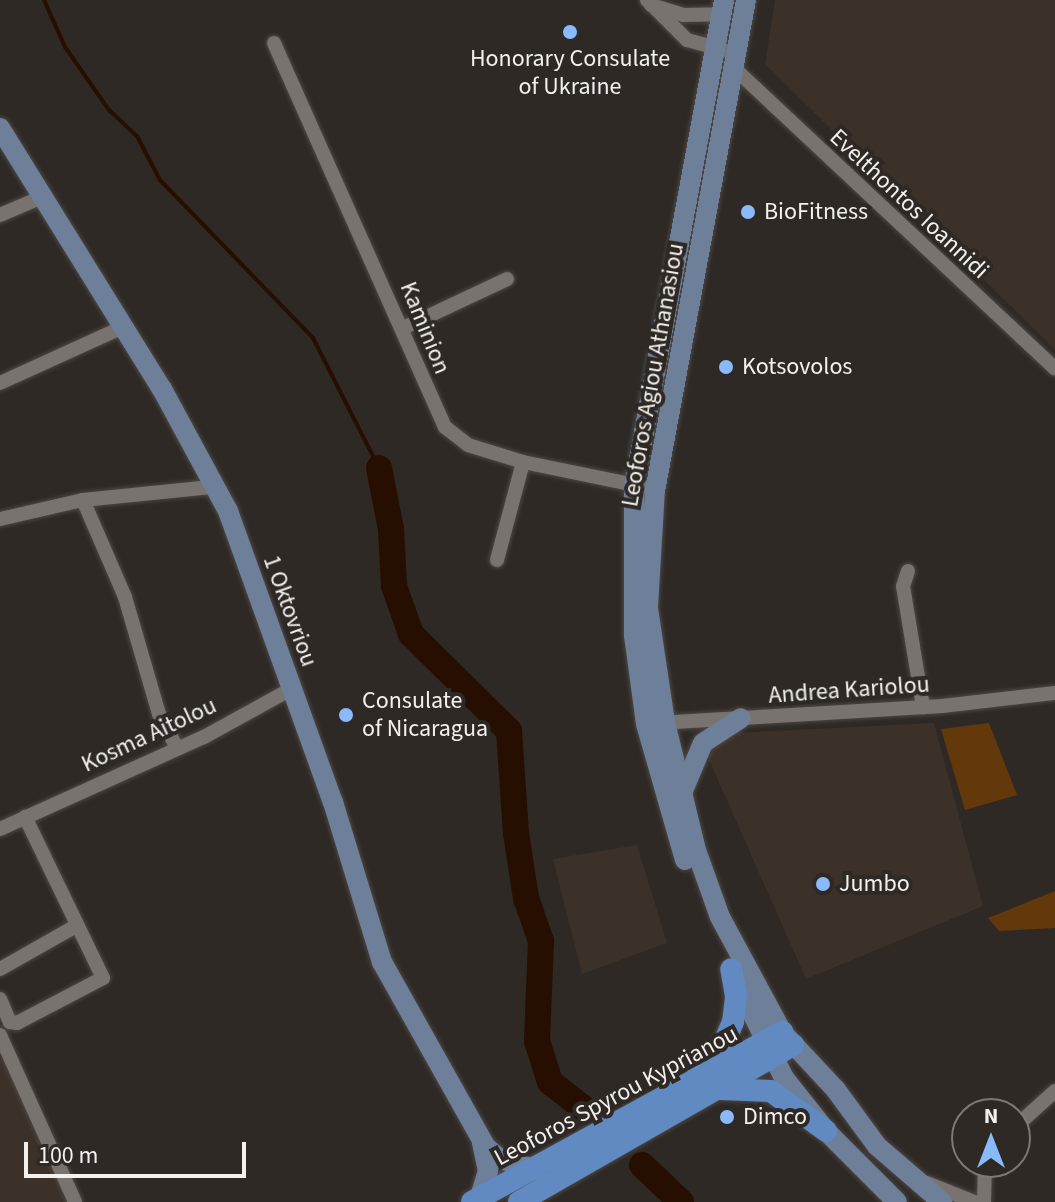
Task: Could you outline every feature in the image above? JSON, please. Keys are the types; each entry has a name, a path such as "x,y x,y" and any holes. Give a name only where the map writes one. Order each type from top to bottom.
{"main road":[{"name":"Leoforos Agiou Athanasiou","path":"746,0 655,489 648,608 656,723 682,793 720,917 778,1045 836,1090 877,1146 942,1202"},
{"name":"Leoforos Agiou Athanasiou","path":"723,7 712,49 634,486 634,635 684,856 731,969 826,1131 897,1202"},
{"name":"1 Oktovriou","path":"0,128 123,327 211,487 228,511 333,802 382,962 479,1136 500,1159 538,1170"},
{"path":"682,793 703,743 741,718"},
{"path":"686,1086 721,1050 733,1022 736,996 731,969"},
{"name":"Leoforos Spyrou Kyprianou","path":"519,1202 686,1086 778,1045"},
{"name":"Leoforos Spyrou Kyprianou","path":"476,1200 714,1089 778,1045"},
{"path":"714,1089 771,1091 826,1131"},
{"name":"1 Oktovriou","path":"476,1200 488,1171 479,1136"}],"street":[{"path":"649,2 687,40 737,60"},
{"path":"649,2 683,15 723,7"},
{"name":"Kaminion","path":"274,43 403,328 431,404 445,427 468,445 523,462 655,489"},
{"name":"Evelthontos Ioannidi","path":"737,60 1055,368"},
{"path":"0,215 42,197"},
{"path":"403,328 507,279"},
{"path":"0,383 123,327"},
{"path":"497,560 523,462"},
{"path":"0,519 83,500 211,487"},
{"path":"83,500 125,597 159,714 177,748"},
{"path":"908,571 903,586 923,707"},
{"name":"Kosma Aitolou","path":"0,829 177,748 291,689"},
{"name":"Andrea Kariolou","path":"656,723 923,707 1055,693"},
{"path":"0,999 10,1022 17,1023 102,980 25,817"},
{"path":"0,969 76,926"},
{"path":"0,1035 75,1202"},
{"path":"1031,1113 1055,1091"},
{"path":"984,1202 985,1178"},
{"path":"915,1179 974,1202"}],"shaded area":[{"path":"775,0 1055,0 1055,350 765,64"},
{"path":"934,723 983,906 806,979 707,755 734,733"},
{"path":"989,723 1017,795 965,810 941,729"},
{"path":"637,845 667,943 582,974 553,859"},
{"path":"1055,891 1055,928 999,931 988,918"},
{"path":"0,1054 69,1202 0,1202"}],"waterway":[{"path":"44,0 65,47 109,110 137,136 160,180 313,338 379,468"},
{"path":"379,468 391,529 394,586 411,634 509,731 516,833 526,898 541,941 537,1041 550,1082 582,1107"},
{"path":"642,1165 681,1202"}],"place":[{"name":"Honorary Consulate of Ukraine","path":"570,32"},
{"name":"BioFitness","path":"748,212"},
{"name":"Kotsovolos","path":"726,367"},
{"name":"Consulate of Nicaragua","path":"346,715"},
{"name":"Jumbo","path":"823,884"},
{"name":"Dimco","path":"727,1117"}]}
